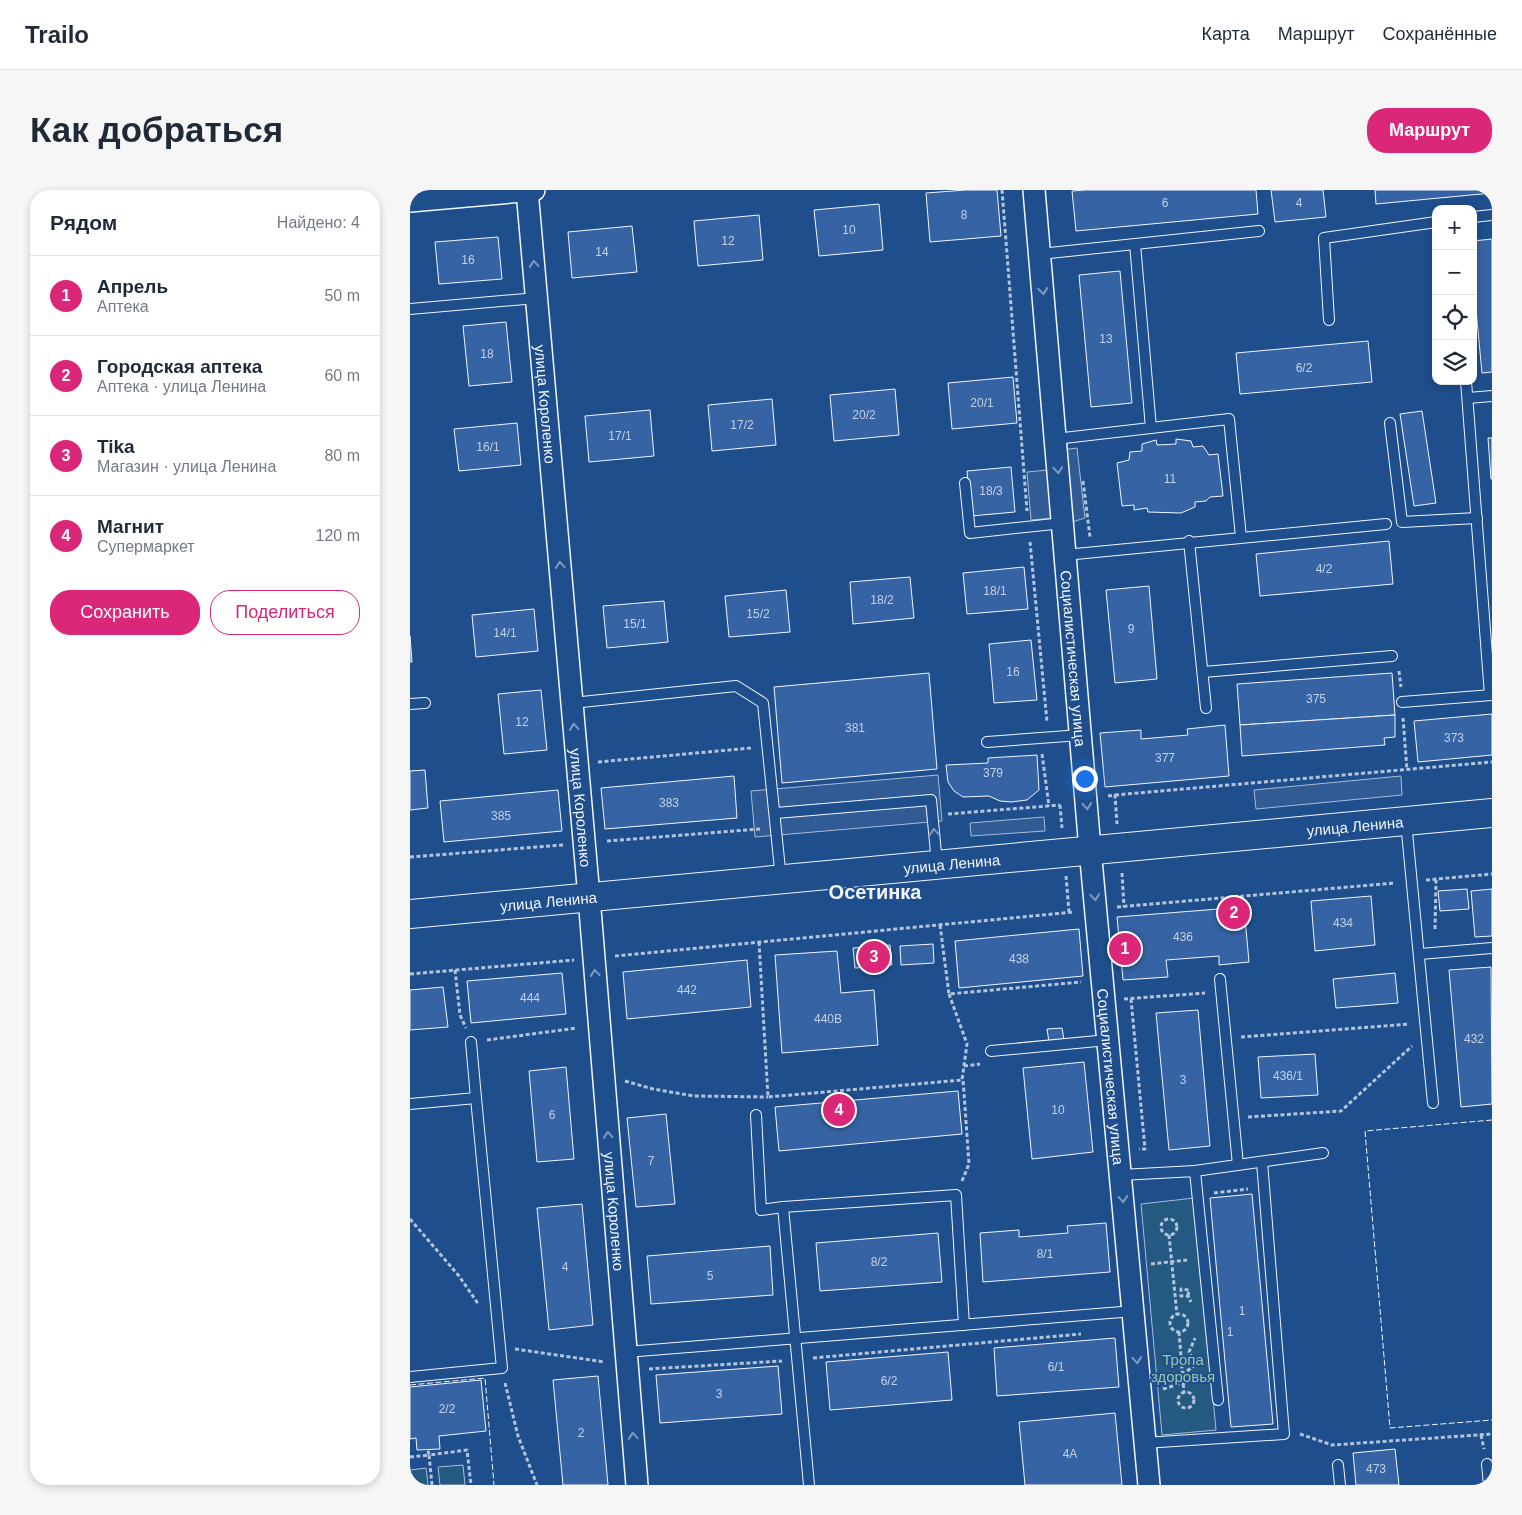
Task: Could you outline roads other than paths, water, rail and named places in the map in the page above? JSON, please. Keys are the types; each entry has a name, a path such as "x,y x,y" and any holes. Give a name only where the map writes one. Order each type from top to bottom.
{"main road":[{"name":"улица Ленина","path":"410,914 1090,849 1492,813"}],"street":[{"name":"улица Короленко","path":"527,190 589,897 637,1485"},
{"path":"410,201 534,190"},
{"name":"Социалистическая улица","path":"1034,190 1090,849 1149,1485"}],"lane":[{"path":"1477,217 1492,215"},
{"path":"1329,320 1324,238 1432,223"},
{"path":"1040,254 1259,232"},
{"path":"1136,244 1151,428"},
{"path":"410,309 537,298"},
{"path":"1402,702 1491,695 1466,385"},
{"path":"1468,398 1492,396"},
{"path":"1055,440 1228,419 1241,536"},
{"path":"1390,423 1402,522 1477,518"},
{"path":"965,483 970,532 1063,523"},
{"path":"1065,554 1241,536 1386,524"},
{"path":"1189,541 1206,708"},
{"path":"1203,672 1392,656"},
{"path":"572,703 736,686 763,703 776,813 781,879"},
{"path":"410,704 425,703"},
{"path":"987,742 1081,734"},
{"path":"776,813 931,800 937,864"},
{"path":"1406,821 1433,1103"},
{"path":"1420,954 1492,948"},
{"path":"1220,979 1238,1166"},
{"path":"991,1051 1108,1040"},
{"path":"410,1377 502,1368 471,1042"},
{"path":"410,1104 476,1098"},
{"path":"756,1115 761,1210 956,1195 964,1325"},
{"path":"1121,1175 1195,1171 1323,1153"},
{"path":"1144,1443 1284,1434 1262,1162"},
{"path":"1195,1171 1218,1400"},
{"path":"783,1207 809,1485"},
{"path":"626,1352 1134,1311"},
{"path":"1487,1464 1489,1485"},
{"path":"1338,1465 1340,1485"}],"place":[{"name":"Городская аптека","path":"1234,913"},
{"name":"Апрель","path":"1125,949"},
{"name":"Tika","path":"874,957"},
{"name":"Магнит","path":"839,1110"}],"district":[{"name":"Осетинка","path":"875,892"}],"park label":[{"name":"Тропа здоровья","path":"1183,1368"}]}
